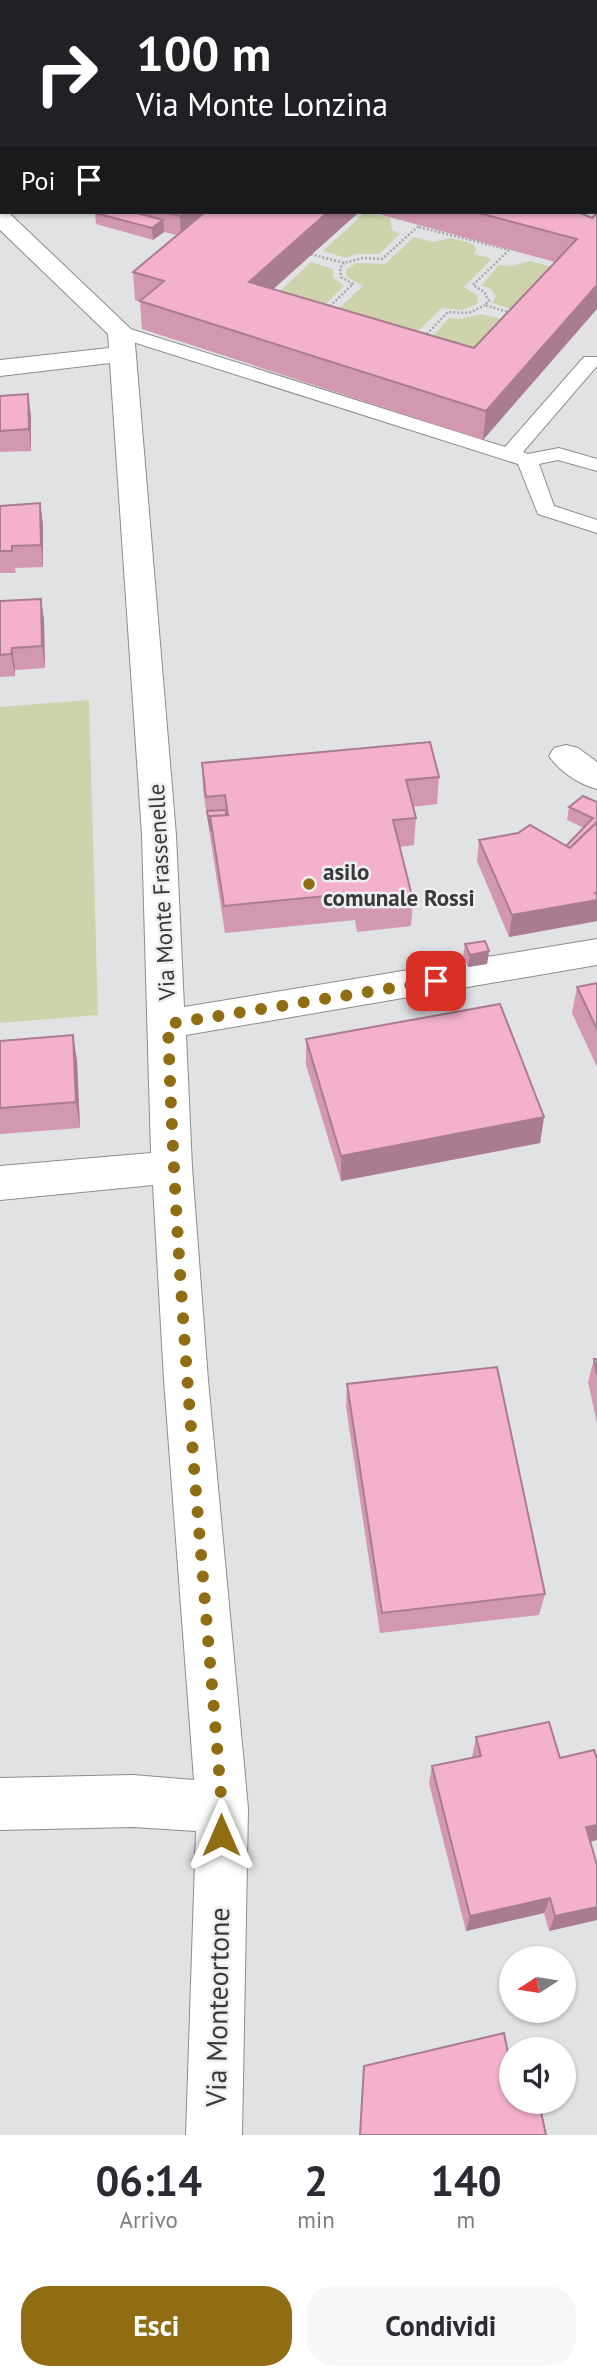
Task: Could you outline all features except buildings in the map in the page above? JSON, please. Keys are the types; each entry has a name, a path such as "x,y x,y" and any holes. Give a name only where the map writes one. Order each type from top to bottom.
{"street":[{"path":"0,217 122,343"},
{"path":"0,368 122,343"},
{"name":"Via Monte Frassenelle","path":"122,343 159,835 172,1167 186,1380 222,1808"},
{"path":"566,756 597,778"},
{"path":"168,1024 597,952"},
{"path":"0,1183 172,1167"},
{"path":"0,1804 133,1801 222,1808"},
{"name":"Via Monteortone","path":"214,2135 222,1808"}],"lane":[{"path":"122,343 518,457 559,454 597,464"},
{"path":"518,457 591,361"},
{"path":"518,457 545,510 597,527"}],"path":[{"path":"298,251 344,263 363,258 382,259 427,218 416,215"},
{"path":"419,227 508,250"},
{"path":"422,339 448,312 469,313 489,301 487,296 472,285 517,243"},
{"path":"326,310 354,284 341,277 340,268 344,263"},
{"path":"485,305 516,315"}],"green space":[{"path":"363,214 390,218 392,230 400,234 379,254 356,254 346,258 323,251"},
{"path":"414,237 432,242 452,238 473,244 476,249 474,254 492,259 464,287 478,296 477,304 462,310 442,308 413,336 335,312 363,286 347,277 346,270 356,263 385,264"},
{"path":"530,261 555,268 515,310 492,303 496,296 490,288 481,286 499,265 512,266"},
{"path":"311,262 333,269 333,277 344,286 322,308 265,305"},
{"path":"481,314 506,320 464,366 429,340 449,318 461,319"},
{"path":"89,700 98,1015 0,1023 0,707"}],"place":[{"name":"asilo comunale Rossi","path":"309,884"}],"route":[{"path":"221,1835 222,1808 186,1380 172,1167 168,1024 436,981"}]}
